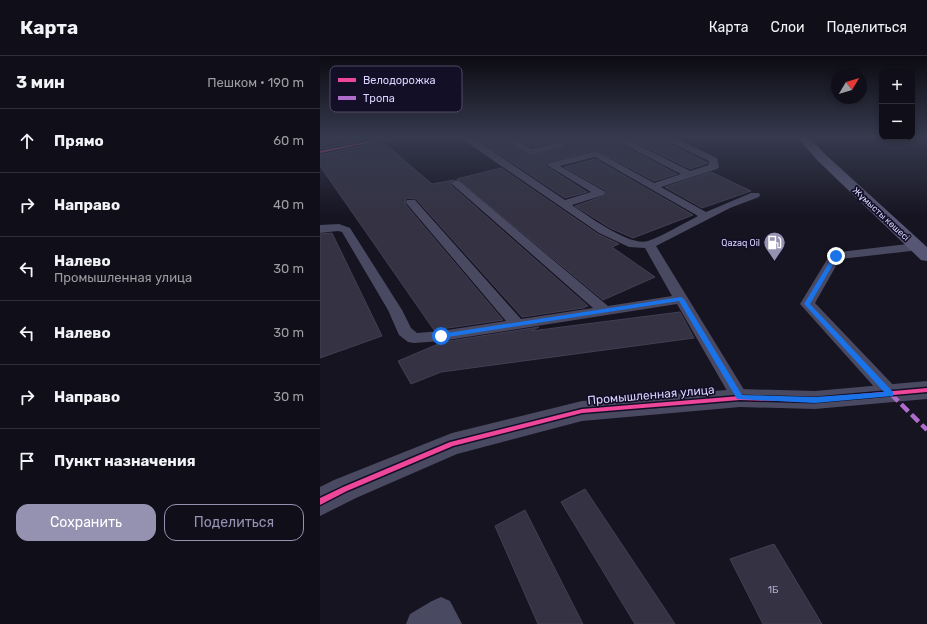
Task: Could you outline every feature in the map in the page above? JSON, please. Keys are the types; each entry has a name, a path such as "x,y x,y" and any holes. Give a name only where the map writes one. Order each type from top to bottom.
{"main road":[{"name":"Жұмысты көшесі","path":"828,164 927,256"}],"street":[{"name":"Промышленная улица","path":"320,502 345,489 452,444 582,411 740,398 815,400 927,390"}],"lane":[{"path":"504,164 603,231 633,244 649,245 726,206 755,195"},
{"path":"561,164 552,166 600,193 564,204"},
{"path":"613,164 706,216"},
{"path":"668,164 690,175"},
{"path":"653,186 714,167 714,164"},
{"path":"456,183 604,310"},
{"path":"411,202 517,324"},
{"path":"320,229 339,227 346,230 395,310 405,331 414,338 441,336 681,299"},
{"path":"649,245 740,398"},
{"path":"891,394 807,304 836,256 916,247"},
{"path":"420,624 441,610 448,624"}],"building":[{"path":"320,164 408,164 432,184 454,180 450,183 452,186 588,306 522,317 416,199 407,198 405,201 406,205 503,320 434,330 320,166"},
{"path":"514,164 547,164 546,166 587,192 565,198"},
{"path":"578,164 603,164 693,215 633,238 610,228 575,206 604,196 606,194 605,190 564,167"},
{"path":"621,164 657,164 677,174 654,181"},
{"path":"679,164 706,164 690,169"},
{"path":"501,168 598,234 619,244 612,247 655,277 603,300 457,179"},
{"path":"711,172 751,191 702,208 665,187"},
{"path":"332,233 382,336 320,358 320,234"},
{"path":"680,312 694,338 441,372 411,384 398,361 443,342 539,327 531,331"},
{"path":"585,489 675,624 635,624 561,502"},
{"path":"525,510 583,624 538,624 495,526"},
{"path":"774,544 822,624 763,624 730,559"}],"marked path":[{"path":"891,394 927,430"}],"cycle path":[{"path":"320,502 345,489 452,444 582,411 740,398 815,400 927,390"}],"place":[{"name":"Qazaq Oil","path":"775,262"}],"route":[{"path":"441,336 681,299 740,398 815,400 891,394 807,304 836,256"}]}
